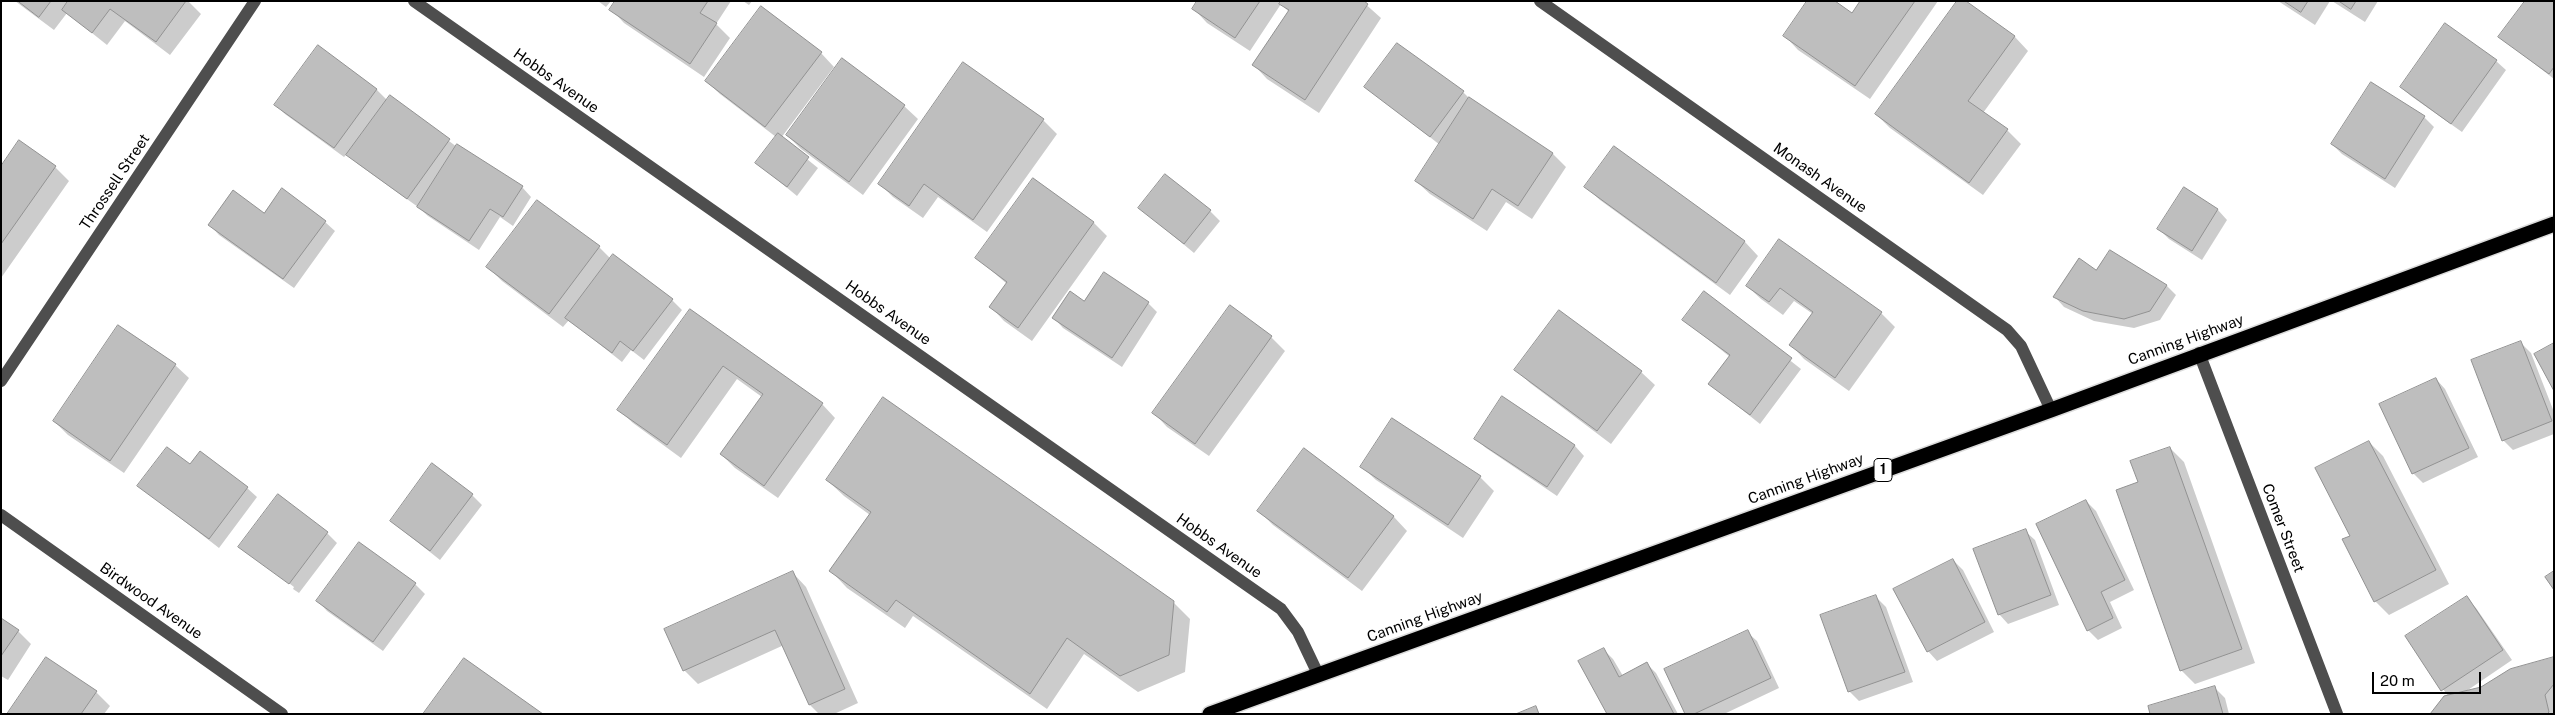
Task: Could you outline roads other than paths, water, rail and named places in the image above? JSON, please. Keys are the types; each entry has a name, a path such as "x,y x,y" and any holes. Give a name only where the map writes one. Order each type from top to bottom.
{"highway":[{"name":"Canning Highway","path":"1210,714 2051,410 2199,353 2554,224"}],"street":[{"name":"Throssell Street","path":"1,381 255,1"},
{"name":"Hobbs Avenue","path":"414,1 1281,609 1298,632 1318,674"},
{"name":"Monash Avenue","path":"1540,1 2006,330 2021,346 2051,410"},
{"name":"Comer Street","path":"2199,353 2337,714"},
{"name":"Birdwood Avenue","path":"1,515 282,714"}]}
